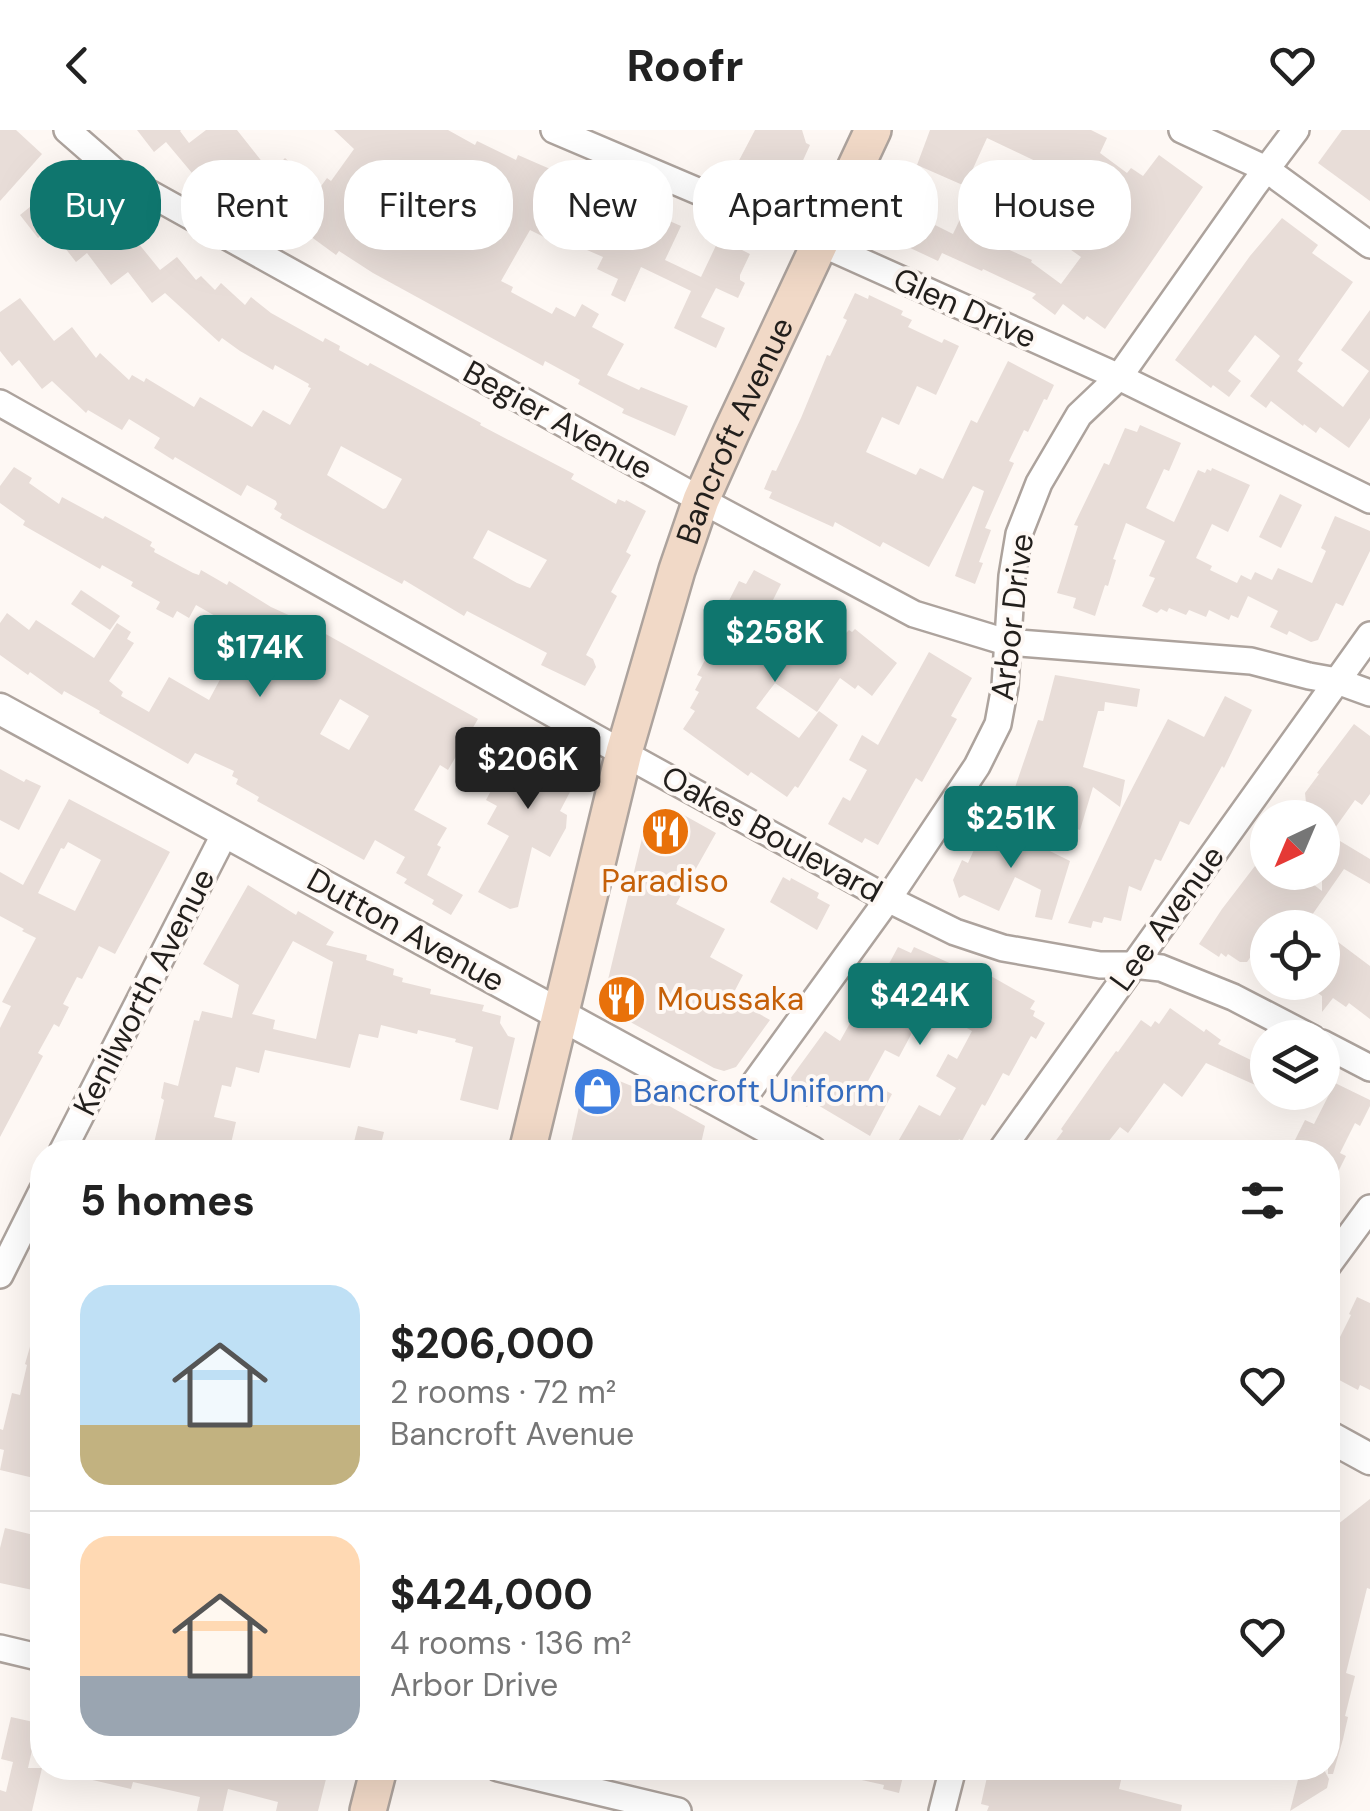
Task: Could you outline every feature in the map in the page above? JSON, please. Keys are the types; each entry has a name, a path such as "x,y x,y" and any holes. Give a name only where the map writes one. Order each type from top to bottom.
{"main road":[{"name":"Bancroft Avenue","path":"860,160 874,130"},
{"name":"Bancroft Avenue","path":"529,1140 624,752 676,570 701,500 817,250"},
{"path":"368,1811 376,1780"}],"street":[{"name":"Begier Avenue","path":"67,130 122,178 914,614 1006,642 1251,661 1338,681 1370,694"},
{"name":"Glen Drive","path":"554,130 693,189"},
{"path":"1182,130 1266,170 1370,244"},
{"name":"Arbor Drive","path":"735,1110 888,898 977,766 998,724 1019,534 1039,483 1079,415 1119,377 1296,130"},
{"name":"Glen Drive","path":"836,250 1119,377 1370,500"},
{"name":"Oakes Boulevard","path":"0,403 955,932 1003,948 1100,965 1161,968 1277,1020"},
{"name":"Lee Avenue","path":"1008,1140 1370,634"},
{"name":"Dutton Avenue","path":"0,709 790,1140"},
{"name":"Kenilworth Avenue","path":"68,1140 226,831"},
{"path":"1340,1052 1370,1068"},
{"path":"1340,1249 1370,1208"},
{"path":"0,1275 30,1216"},
{"path":"1340,1443 1370,1459"},
{"path":"0,1648 30,1655"},
{"path":"548,1780 678,1811"},
{"path":"942,1811 949,1780"}],"building":[{"path":"0,130 16,130 42,154 30,160 30,167 0,201"},
{"path":"137,130 181,130 189,143 206,130 237,130 261,160 181,160 166,142 154,152"},
{"path":"334,130 448,130 475,145 477,141 516,160 518,155 533,162 533,232 530,230 501,281 513,287 511,292 552,314 556,307 575,317 582,304 599,314 592,327 624,344 607,375 688,406 675,436 622,413 624,409 578,384 580,380 545,361 543,366 339,251 336,255 324,246 324,182 327,178 331,181 344,163 344,250 513,250 513,160 346,160 354,149"},
{"path":"755,130 802,130 810,145 803,160 739,160"},
{"path":"930,130 1091,130 1107,138 1100,153 1109,160 1033,160 987,138 977,160 958,160 958,183 938,174 938,160 919,160"},
{"path":"1342,130 1370,130 1370,201 1318,163"},
{"path":"1159,155 1203,187 1105,329 1087,316 1084,320 1063,304 1055,315 1032,298 1036,294 983,269 942,253 938,261 914,250 938,250 938,226 953,234 958,223 958,250 1009,250 1032,260 1061,284 1081,257 1071,250 1131,250 1131,168 1143,176"},
{"path":"30,207 30,228 20,215"},
{"path":"1282,218 1318,245 1312,253 1353,282 1298,360 1303,363 1297,371 1343,407 1369,371 1341,350 1370,310 1370,418 1349,448 1320,427 1316,433 1303,426 1271,401 1266,408 1250,396 1280,356 1255,335 1228,371 1241,381 1229,397 1175,360"},
{"path":"673,223 681,226 673,243"},
{"path":"67,250 144,250 160,270 177,257 196,280 201,276 215,290 221,283 245,305 251,297 323,342 325,338 368,366 370,363 574,474 571,479 616,504 618,499 626,500 646,511 626,552 631,555 611,592 617,596 586,655 596,667 585,686 541,665 547,653 467,611 464,616 404,580 402,584 280,518 282,514 274,509 276,501 247,485 241,496 154,448 160,438 129,419 122,430 88,410 86,413 52,381 42,389 19,360 12,366 0,351 0,312 20,298 54,341 72,327 96,358 100,353 129,380 132,375 144,382 146,378 194,407 200,397 252,427 263,410 290,425 311,388 309,384 275,365 273,370 222,338 219,342 165,293 152,303 128,272 111,285 87,253 76,262","holes":["341,446 402,479 383,509 327,475","488,530 547,560 530,588 473,558"]},
{"path":"587,250 670,250 665,260 701,277 714,250 742,250 750,254 740,275 745,283 738,298 716,288 701,317 725,328 716,348 674,328 691,291 641,267 625,302 611,295 618,279 597,269 603,257"},
{"path":"855,293 868,299 869,295 903,311 901,315 912,320 908,327 942,343 944,339 959,346 936,395 917,386 899,425 882,417 866,452 916,475 920,468 943,479 971,420 977,423 1008,361 1054,385 1009,461 1014,463 985,528 991,530 975,584 955,576 984,491 973,486 929,567 883,542 880,547 835,522 833,527 769,498 772,492 764,489 847,320 843,318"},
{"path":"1140,425 1181,443 1146,508 1174,522 1198,470 1205,473 1212,468 1250,485 1228,532 1212,524 1196,558 1237,583 1241,575 1251,580 1255,572 1272,580 1278,568 1312,583 1335,516 1370,531 1370,551 1343,606 1336,603 1318,640 1311,642 1270,627 1278,611 1248,596 1238,618 1231,615 1229,620 1209,610 1206,617 1169,608 1157,613 1142,606 1155,578 1149,576 1165,541 1126,523 1095,616 1073,608 1076,598 1057,593 1078,526 1074,525 1104,463 1109,465 1125,428 1137,432"},
{"path":"14,467 59,504 62,497 103,519 105,516 152,542 154,552 193,573 199,575 201,570 227,585 229,581 478,719 448,770 440,765 414,810 447,828 427,875 463,895 451,915 404,883 407,879 396,873 405,857 375,840 364,860 257,801 259,797 236,784 234,771 195,753 188,764 64,691 62,695 0,655 0,623 7,613 29,630 36,620 94,658 117,623 131,632 127,639 134,643 109,681 123,692 121,696 149,712 169,677 209,700 245,633 196,605 189,618 177,611 173,618 156,609 160,602 131,586 133,582 102,565 100,569 23,525 25,521 0,503 0,486","holes":["340,699 369,716 349,750 320,734"]},
{"path":"1280,494 1302,505 1281,548 1259,537"},
{"path":"754,570 781,584 761,624 788,638 809,610 839,632 855,629 897,663 872,696 840,678 817,712 775,683 756,708 799,738 819,711 838,725 798,788 795,786 787,797 751,772 748,776 683,729 695,711 690,708 699,692 695,690 702,677 697,675 715,641 707,636 739,581 746,584"},
{"path":"81,590 120,616 110,630 71,604"},
{"path":"929,652 972,678 951,716 957,719 922,782 916,778 878,845 865,838 862,843 828,824 843,797 850,801 867,770 849,760 862,735 878,745"},
{"path":"1055,675 1140,689 1137,707 1105,702 1104,711 1098,711 1083,767 1125,780 1120,807 1093,787 1080,830 1008,808 1038,720 1043,721"},
{"path":"1225,696 1252,710 1224,768 1189,825 1180,821 1161,861 1155,859 1141,891 1129,886 1121,921 1104,917 1102,923 1093,921 1091,928 1068,923 1168,719 1204,737"},
{"path":"1354,724 1370,736 1370,794 1362,805 1355,800 1340,821 1340,800 1306,800 1305,793"},
{"path":"524,729 580,761 576,769 581,771 560,811 567,815 566,828 550,857 532,847 518,907 510,909 478,892 509,836 487,824 497,806 486,800"},
{"path":"0,769 41,786 19,830 0,820"},
{"path":"69,799 170,852 115,954 99,946 82,979 77,977 63,1004 69,1007 38,1053 43,1056 0,1137 0,1028 11,1006 2,1002 36,938 0,916 0,872 23,885","holes":["68,842 101,860 75,911 38,893"]},
{"path":"655,809 673,809 716,833 676,904 725,929 710,957 743,975 731,998 770,1020 736,1067 724,1071 614,1013 605,992 646,822"},
{"path":"995,824 1070,861 1052,920 1035,917 1041,890 1015,877 999,911 964,895 959,898 953,880 962,860 968,863 982,832 991,836"},
{"path":"1340,841 1370,859 1370,884 1344,869 1340,875"},
{"path":"1250,872 1250,890 1329,890 1316,910 1250,910 1247,962 1228,954 1226,957 1221,953 1219,957 1199,944"},
{"path":"783,877 819,893 817,898 830,905 817,930 770,902"},
{"path":"248,885 296,915 298,911 334,932 326,945 367,955 366,960 394,969 393,975 403,978 402,982 431,989 430,994 484,1005 482,1011 501,1016 500,1023 508,1036 515,1038 498,1110 460,1100 473,1047 455,1042 456,1039 381,1025 378,1038 359,1034 350,1068 265,1050 259,1073 236,1067 231,1087 222,1085 214,1117 236,1122 232,1140 155,1140 164,1082 178,1086 194,1020 199,1021 202,1011 232,1018 239,985 203,964","holes":["293,941 333,962 316,1039 273,1029 275,1020 252,1014"]},
{"path":"1340,944 1370,966 1370,1019 1349,1003 1346,1007 1336,1000 1340,1000"},
{"path":"898,947 911,953 914,947 965,970 966,967 980,975 982,971 1035,1001 1030,1009 1035,1011 1033,1016 1045,1023 1036,1039 1031,1036 1009,1076 1003,1073 963,1140 899,1140 919,1105 940,1116 956,1088 936,1076 948,1054 957,1059 972,1031 936,1010 930,1021 921,1016 899,1057 885,1050 868,1081 892,1094 870,1136 811,1101 807,1107 782,1090 825,1031 840,1041 872,984 877,986"},
{"path":"1170,1008 1204,1032 1206,1029 1221,1040 1218,1044 1250,1060 1250,1083 1206,1063 1182,1097 1164,1083 1128,1133 1120,1127 1110,1140 1056,1140 1141,1020 1151,1027 1155,1021 1159,1024"},
{"path":"617,1080 639,1089 705,1126 702,1140 572,1140 584,1084"},
{"path":"1340,1085 1370,1100 1360,1126 1355,1123 1340,1153 1340,1140 1295,1140 1305,1120 1314,1124 1321,1110 1340,1110"},
{"path":"358,1126 384,1132 382,1140 354,1140"},
{"path":"1357,1297 1370,1303 1370,1390 1360,1385 1358,1390 1340,1380 1340,1337"},
{"path":"30,1347 30,1477 0,1470 4,1450 0,1449 0,1429 3,1430 12,1393 20,1395"},
{"path":"1370,1499 1370,1589 1367,1588 1346,1673 1355,1676 1340,1750 1340,1523"},
{"path":"5,1528 30,1534 30,1589 0,1583 0,1548"},
{"path":"11,1717 30,1721 28,1768 30,1780 39,1780 32,1811 0,1811 0,1790 6,1792 13,1762 1,1759"},
{"path":"93,1780 326,1780 318,1811 276,1811 278,1802 228,1789 223,1811 197,1811 200,1797 133,1782 131,1789"},
{"path":"862,1780 902,1780 899,1793 883,1789 884,1785"},
{"path":"986,1780 1121,1780 1119,1789 1182,1805 1181,1811 987,1811 989,1806 981,1804"},
{"path":"1298,1780 1329,1780 1327,1788 1290,1811"}],"place":[{"name":"Paradiso","path":"665,831"},
{"name":"Moussaka","path":"622,999"},
{"name":"Bancroft Uniform","path":"598,1091"}]}
